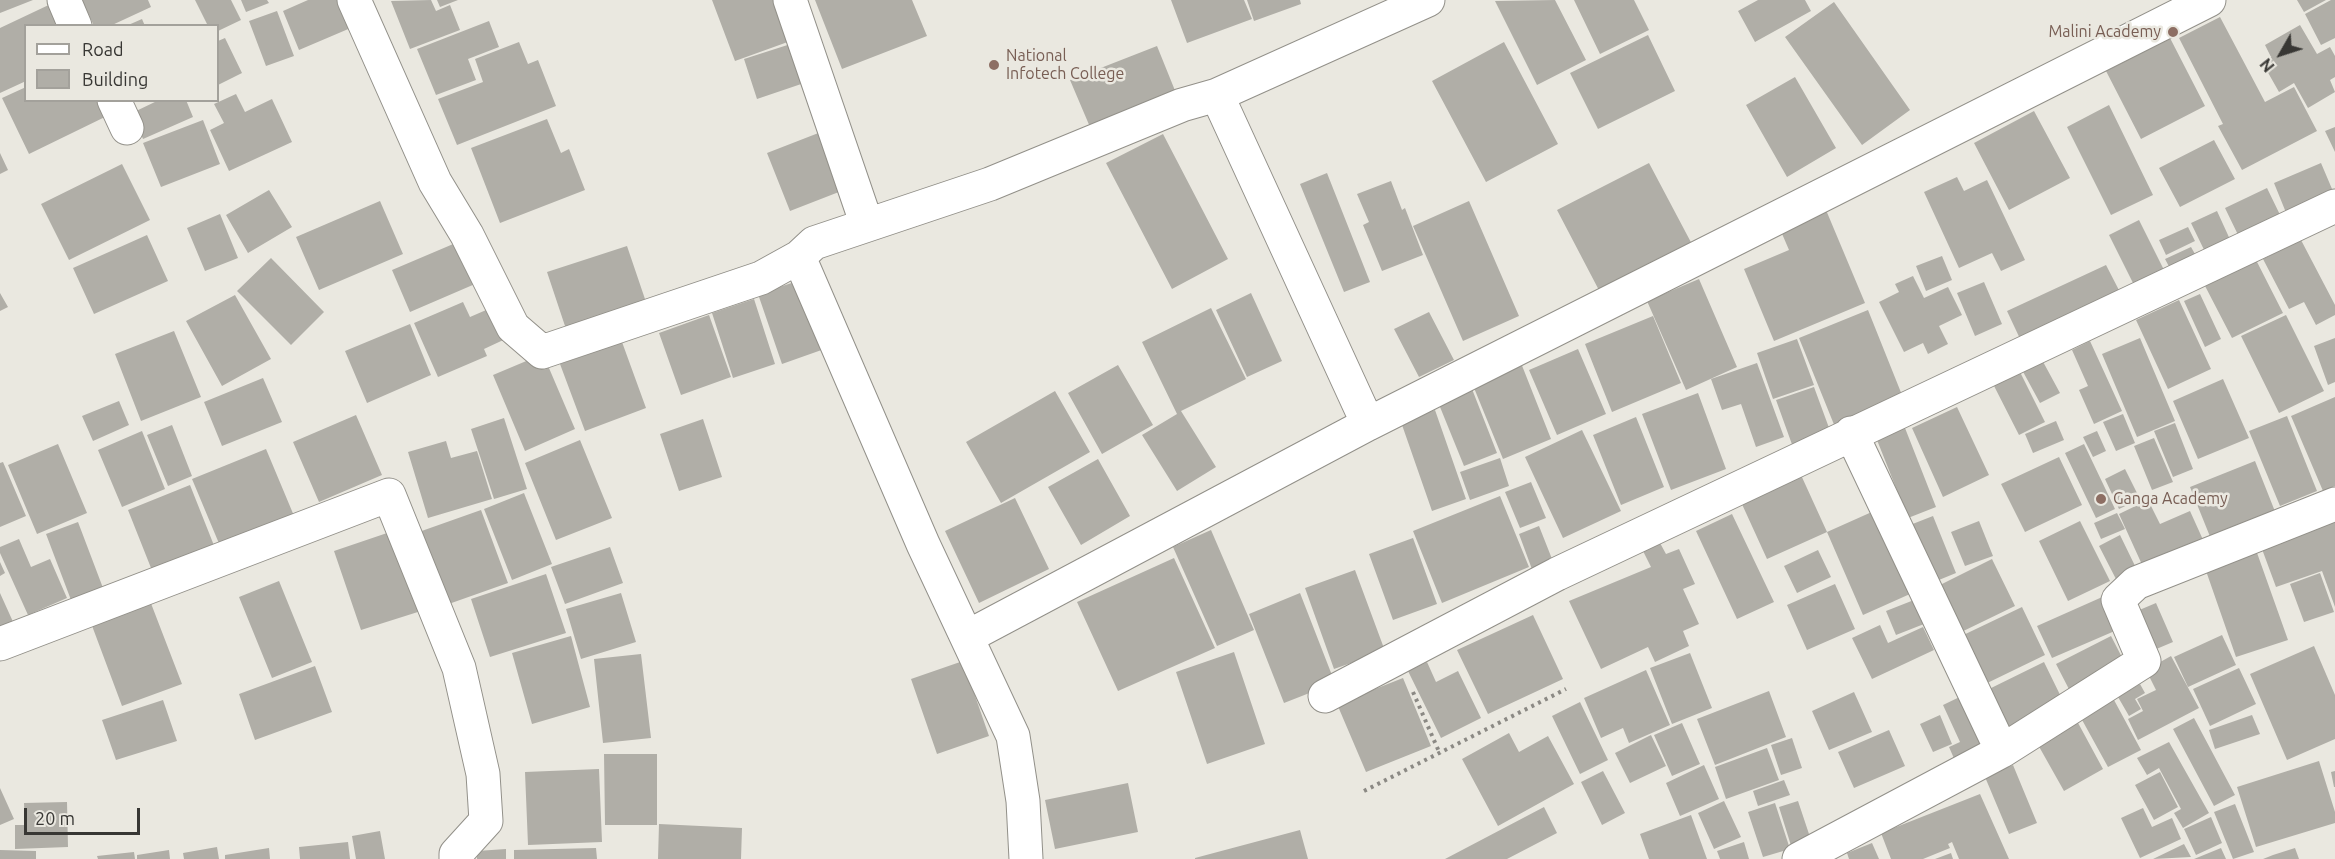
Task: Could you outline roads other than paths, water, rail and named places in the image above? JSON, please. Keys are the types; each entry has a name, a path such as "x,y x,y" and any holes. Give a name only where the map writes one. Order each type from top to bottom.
{"street":[{"path":"63,0 74,24"},
{"path":"354,0 435,182 467,235 513,327 542,352 761,278 799,257 814,243 990,184 1182,105 1217,96 1428,0"},
{"path":"790,0 867,225"},
{"path":"967,637 1368,424 2209,0"},
{"path":"1217,96 1368,424"},
{"path":"1325,696 1557,574 2335,206"},
{"path":"799,257 1013,736 1023,801 1026,859"},
{"path":"1851,433 2002,751"},
{"path":"0,644 389,495 459,668 483,774 486,821 456,854 456,859"},
{"path":"1799,859 2002,751 2144,661 2118,600 2136,583 2335,504"}],"place":[{"name":"Malini Academy","path":"2173,32"},
{"name":"National Infotech College","path":"994,65"},
{"name":"Ganga Academy","path":"2101,499"}]}
